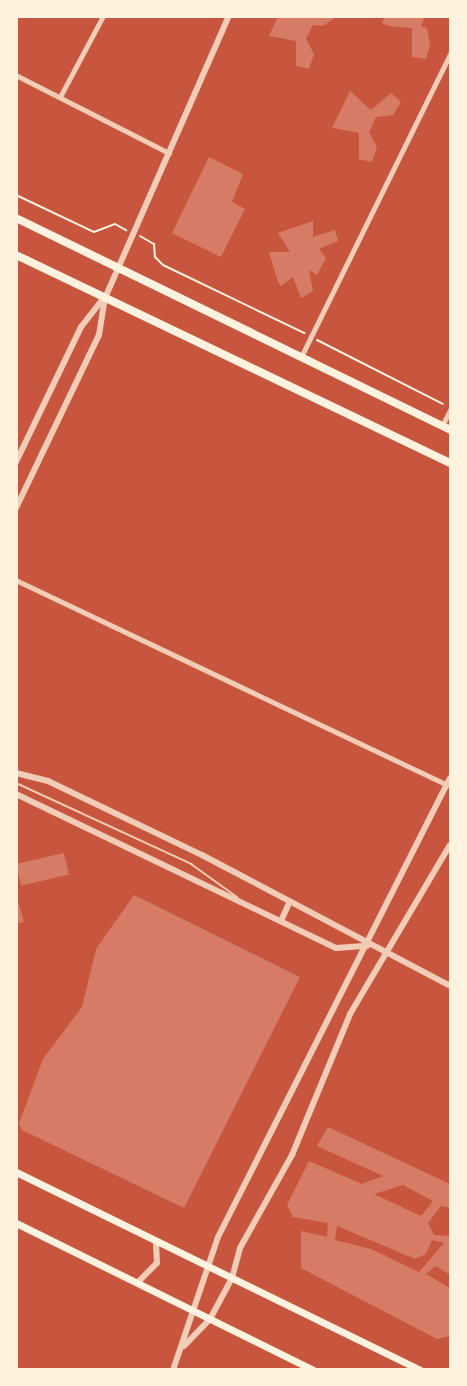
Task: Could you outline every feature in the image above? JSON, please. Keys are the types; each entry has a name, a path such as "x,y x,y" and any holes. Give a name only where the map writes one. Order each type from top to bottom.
{"main road":[{"path":"16,218 450,430"},
{"path":"16,255 450,463"},
{"path":"16,1172 420,1370"},
{"path":"16,1223 314,1370"}],"street":[{"path":"60,97 102,16"},
{"path":"16,462 81,327 105,298 229,16"},
{"path":"302,356 450,54"},
{"path":"16,75 169,153"},
{"path":"16,508 99,336 105,298"},
{"path":"442,426 450,410"},
{"path":"16,580 447,785"},
{"path":"16,773 48,781 289,903 367,946 450,986"},
{"path":"173,1370 184,1347 190,1309 206,1265 336,1010 450,778"},
{"path":"16,794 336,948 367,946"},
{"path":"184,1347 210,1319 232,1278 240,1248 292,1155 350,1014 450,845"},
{"path":"280,921 289,903"},
{"path":"336,1010 350,1014"},
{"path":"137,1283 157,1263 156,1241"}],"lane":[{"path":"16,783 191,864 248,905"}],"path":[{"path":"16,195 94,232 115,224"},
{"path":"154,243 155,257 163,264 443,404"}],"building":[{"path":"278,16 337,16 323,26 313,25 306,39 314,54 309,69 296,66 296,41 269,36"},
{"path":"385,16 425,16 421,26 427,28 430,45 426,59 412,57 412,28 389,26 382,23"},
{"path":"350,91 371,110 391,93 401,102 393,115 376,117 369,132 377,147 372,162 359,159 359,133 332,128"},
{"path":"209,157 243,174 232,202 245,209 221,257 172,233"},
{"path":"313,221 313,237 335,230 338,241 319,249 326,258 317,275 309,270 313,291 301,298 293,277 281,286 278,282 269,252 290,252 278,233"},
{"path":"64,853 69,874 21,885 16,864"},
{"path":"16,894 24,922 16,924"},
{"path":"134,895 300,977 184,1208 22,1130 19,1123 43,1059 82,1007 96,949"},
{"path":"328,1127 450,1184 450,1208 441,1206 428,1223 434,1235 450,1236 450,1275 436,1266 426,1274 450,1288 450,1336 437,1339 301,1268 301,1231 327,1237 328,1223 293,1217 287,1205 309,1161 362,1184 383,1176 317,1146","holes":["403,1185 433,1201 421,1216 374,1194","337,1226 415,1259 426,1254 432,1240 444,1243 419,1272 371,1249 335,1240"]}]}
